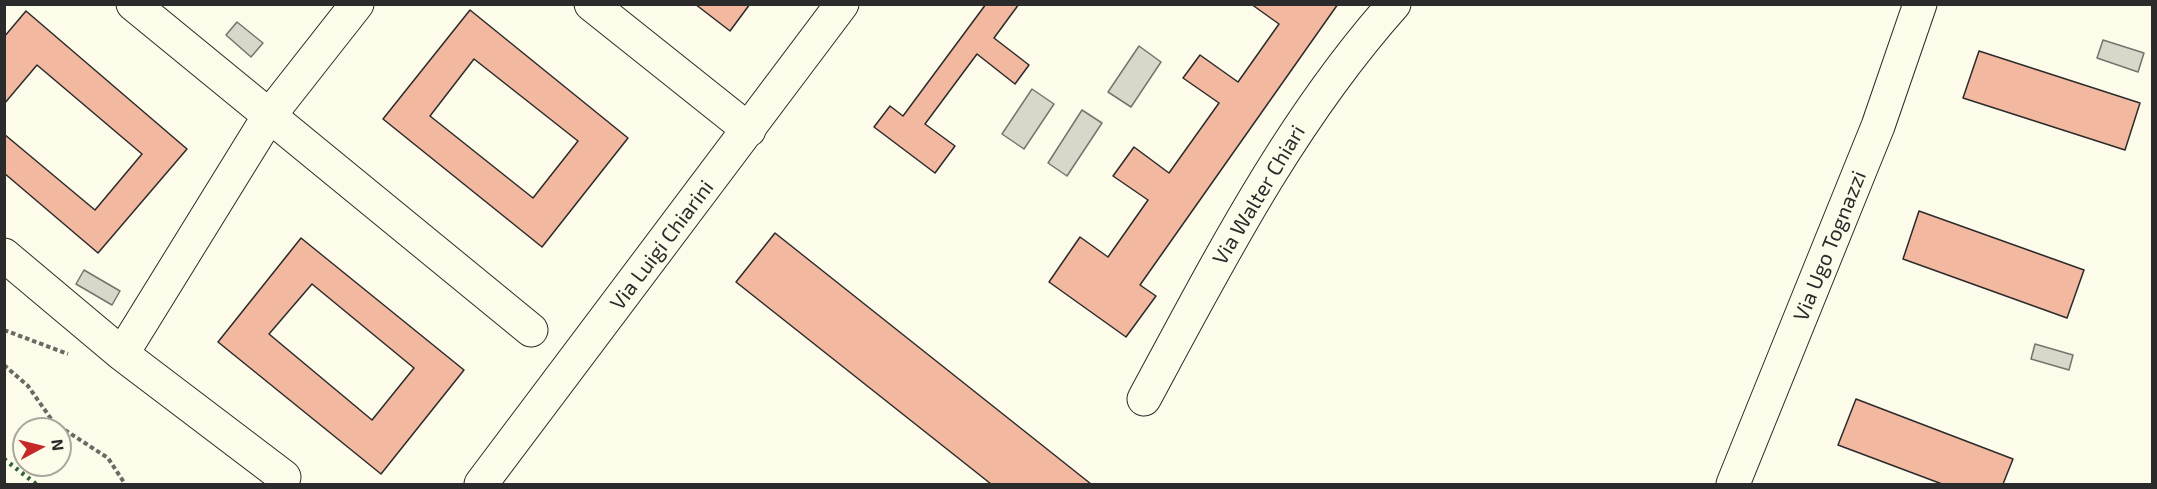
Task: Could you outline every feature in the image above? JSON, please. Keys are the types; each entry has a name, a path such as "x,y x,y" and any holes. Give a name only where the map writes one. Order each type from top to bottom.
{"street":[{"path":"133,4 531,330"},
{"path":"122,354 269,116 357,4"},
{"path":"591,4 749,130"},
{"name":"Via Luigi Chiarini","path":"482,484 842,4"},
{"name":"Via Walter Chiari","path":"1144,399 1241,220 1276,162 1319,98 1369,32 1394,4"},
{"name":"Via Ugo Tognazzi","path":"1733,484 1878,126 1920,4"},
{"path":"4,255 122,354 285,477"}],"path":[{"path":"4,365 28,386 54,423 108,458 124,484"}],"shaded area":[{"path":"237,22 263,43 251,57 226,35"},
{"path":"2103,40 2144,53 2138,72 2097,58"},
{"path":"1139,46 1161,62 1131,107 1108,92"},
{"path":"1032,89 1054,104 1024,149 1002,134"},
{"path":"1082,110 1102,123 1067,176 1048,163"},
{"path":"84,270 120,291 112,305 76,284"},
{"path":"2035,344 2073,355 2069,370 2031,359"}],"building":[{"path":"695,4 750,4 730,31"},
{"path":"986,4 1019,4 994,38 1029,65 1015,84 977,54 925,124 955,146 935,173 874,127 890,106 903,116"},
{"path":"1251,4 1338,4 1140,285 1156,296 1126,337 1049,282 1080,237 1108,257 1148,200 1113,176 1134,147 1169,173 1219,103 1183,78 1200,55 1238,82 1279,24"},
{"path":"470,10 628,138 542,247 383,119","holes":["474,59 578,141 533,198 430,116"]},
{"path":"26,11 187,149 98,253 4,173 4,134 95,210 142,154 37,65 4,104 4,37"},
{"path":"1979,51 2140,103 2125,150 1963,98"},
{"path":"1919,211 2084,270 2067,318 1903,259"},
{"path":"775,233 1091,484 991,484 736,282"},
{"path":"301,238 464,370 381,474 218,342","holes":["312,284 414,368 372,420 269,334"]},
{"path":"1856,399 2013,459 2003,484 1942,484 1838,445"}],"hedge":[{"path":"4,459 36,484"}]}
